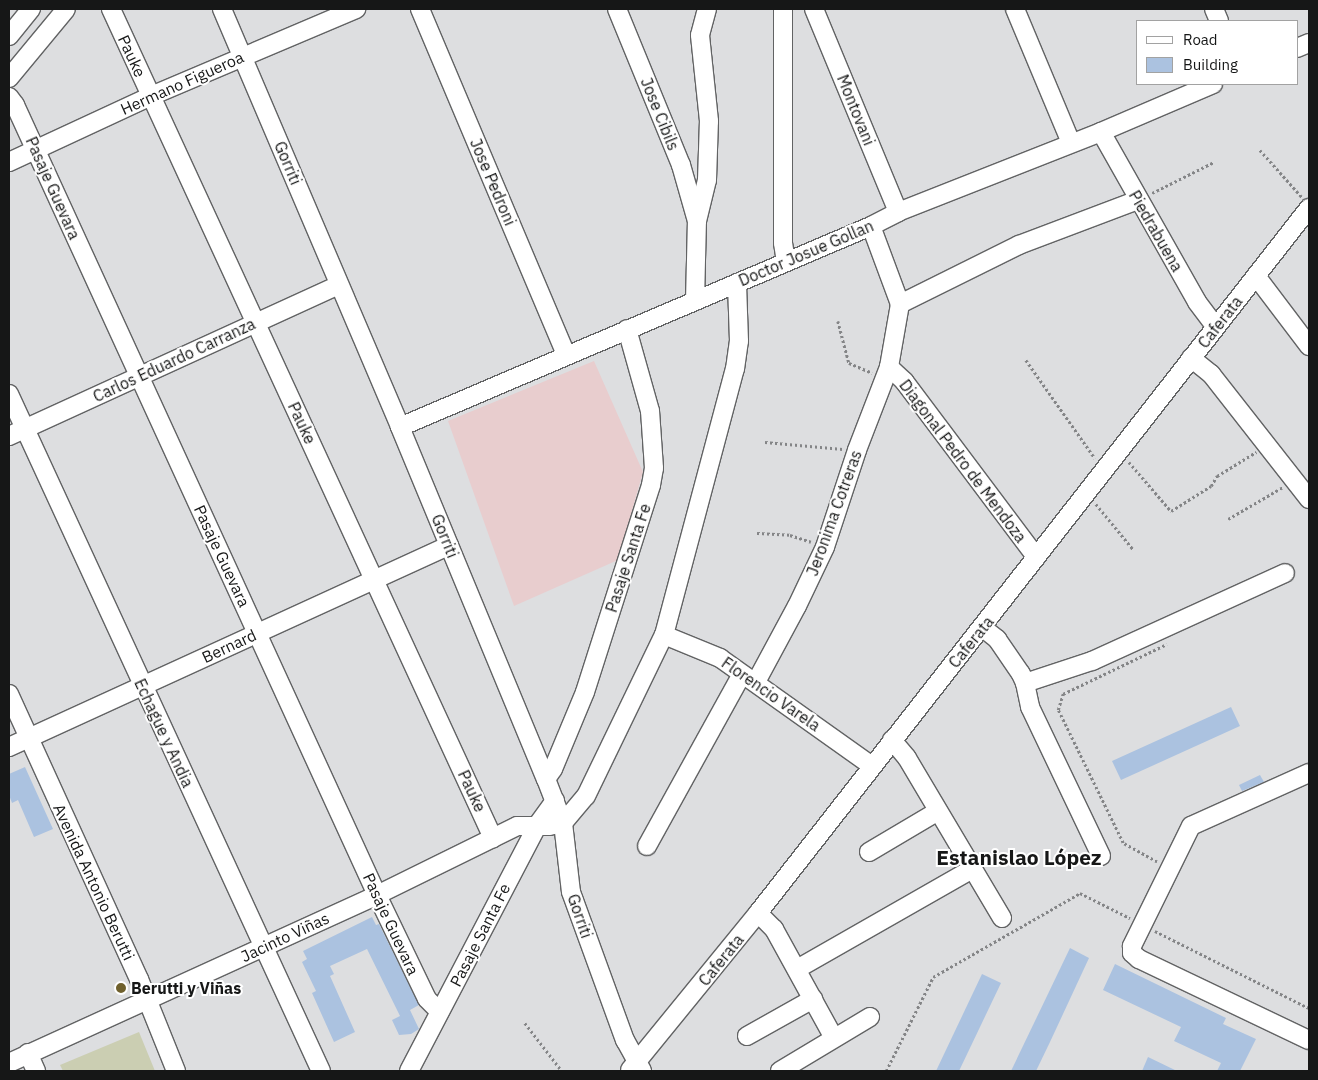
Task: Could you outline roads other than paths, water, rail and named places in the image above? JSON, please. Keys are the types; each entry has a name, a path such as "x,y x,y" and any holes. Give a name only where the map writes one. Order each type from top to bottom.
{"street":[{"path":"9,36 32,9"},
{"path":"9,78 66,9"},
{"name":"Pauke","path":"110,9 494,838"},
{"name":"Gorriti","path":"222,9 400,427 546,779 563,823 571,892 636,1068"},
{"name":"Hermano Figueroa","path":"9,162 151,96 356,9"},
{"name":"Jose Pedroni","path":"420,9 566,355"},
{"name":"Jose Cibils","path":"617,9 681,166 697,221"},
{"path":"695,301 697,221 708,170 708,98 700,35 707,9"},
{"path":"783,9 784,243 786,262"},
{"name":"Montovani","path":"814,9 898,212"},
{"path":"1015,9 1071,142"},
{"name":"Doctor Josue Gollan","path":"400,427 871,226 898,212 1071,142 1101,132 1211,85"},
{"name":"Pasaje Guevara","path":"9,97 15,105 377,895 427,1000 440,1012"},
{"name":"Piedrabuena","path":"1101,132 1197,302 1216,327"},
{"path":"900,304 1019,245 1138,200"},
{"name":"Caferata","path":"636,1068 892,740 983,628 1036,557 1256,276 1306,204"},
{"path":"871,226 900,304 887,373"},
{"path":"1256,276 1309,346"},
{"path":"563,823 586,796 664,635 736,369 739,340 737,283"},
{"name":"Carlos Eduardo Carranza","path":"16,432 339,285"},
{"name":"Pasaje Santa Fe","path":"546,779 553,769 585,692 651,485 654,468 650,411 627,329"},
{"path":"1192,358 1210,374 1268,444 1309,499"},
{"name":"Jeronima Cotreras","path":"647,846 749,678 797,606 825,547 857,450 887,373"},
{"name":"Diagonal Pedro de Mendoza","path":"887,373 904,381 1036,557"},
{"name":"Echague y Andia","path":"9,394 16,432 142,686 321,1071"},
{"name":"Bernard","path":"9,747 449,546"},
{"path":"1025,683 1092,661 1285,573"},
{"path":"983,628 997,639 1025,683 1030,707 1102,856"},
{"name":"Florencio Varela","path":"664,635 720,658 872,766"},
{"name":"Avenida Antonio Berutti","path":"9,694 147,1000 176,1071"},
{"path":"892,740 906,758 1002,918"},
{"path":"1309,773 1191,826 1132,946 1132,953 1139,959 1309,1040"},
{"name":"Pasaje Santa Fe","path":"410,1071 538,824 554,801"},
{"path":"869,852 938,811"},
{"name":"Jacinto Viñas","path":"9,1063 377,895 517,826 538,824 549,826 563,823"},
{"path":"797,969 972,868"},
{"path":"758,913 774,929 834,1038"},
{"path":"747,1036 813,999"},
{"path":"780,1071 870,1017"},
{"path":"28,1054 36,1071"}],"place":[{"name":"Berutti y Viñas","path":"121,988"}],"district":[{"name":"Estanislao López","path":"1019,857"}]}
